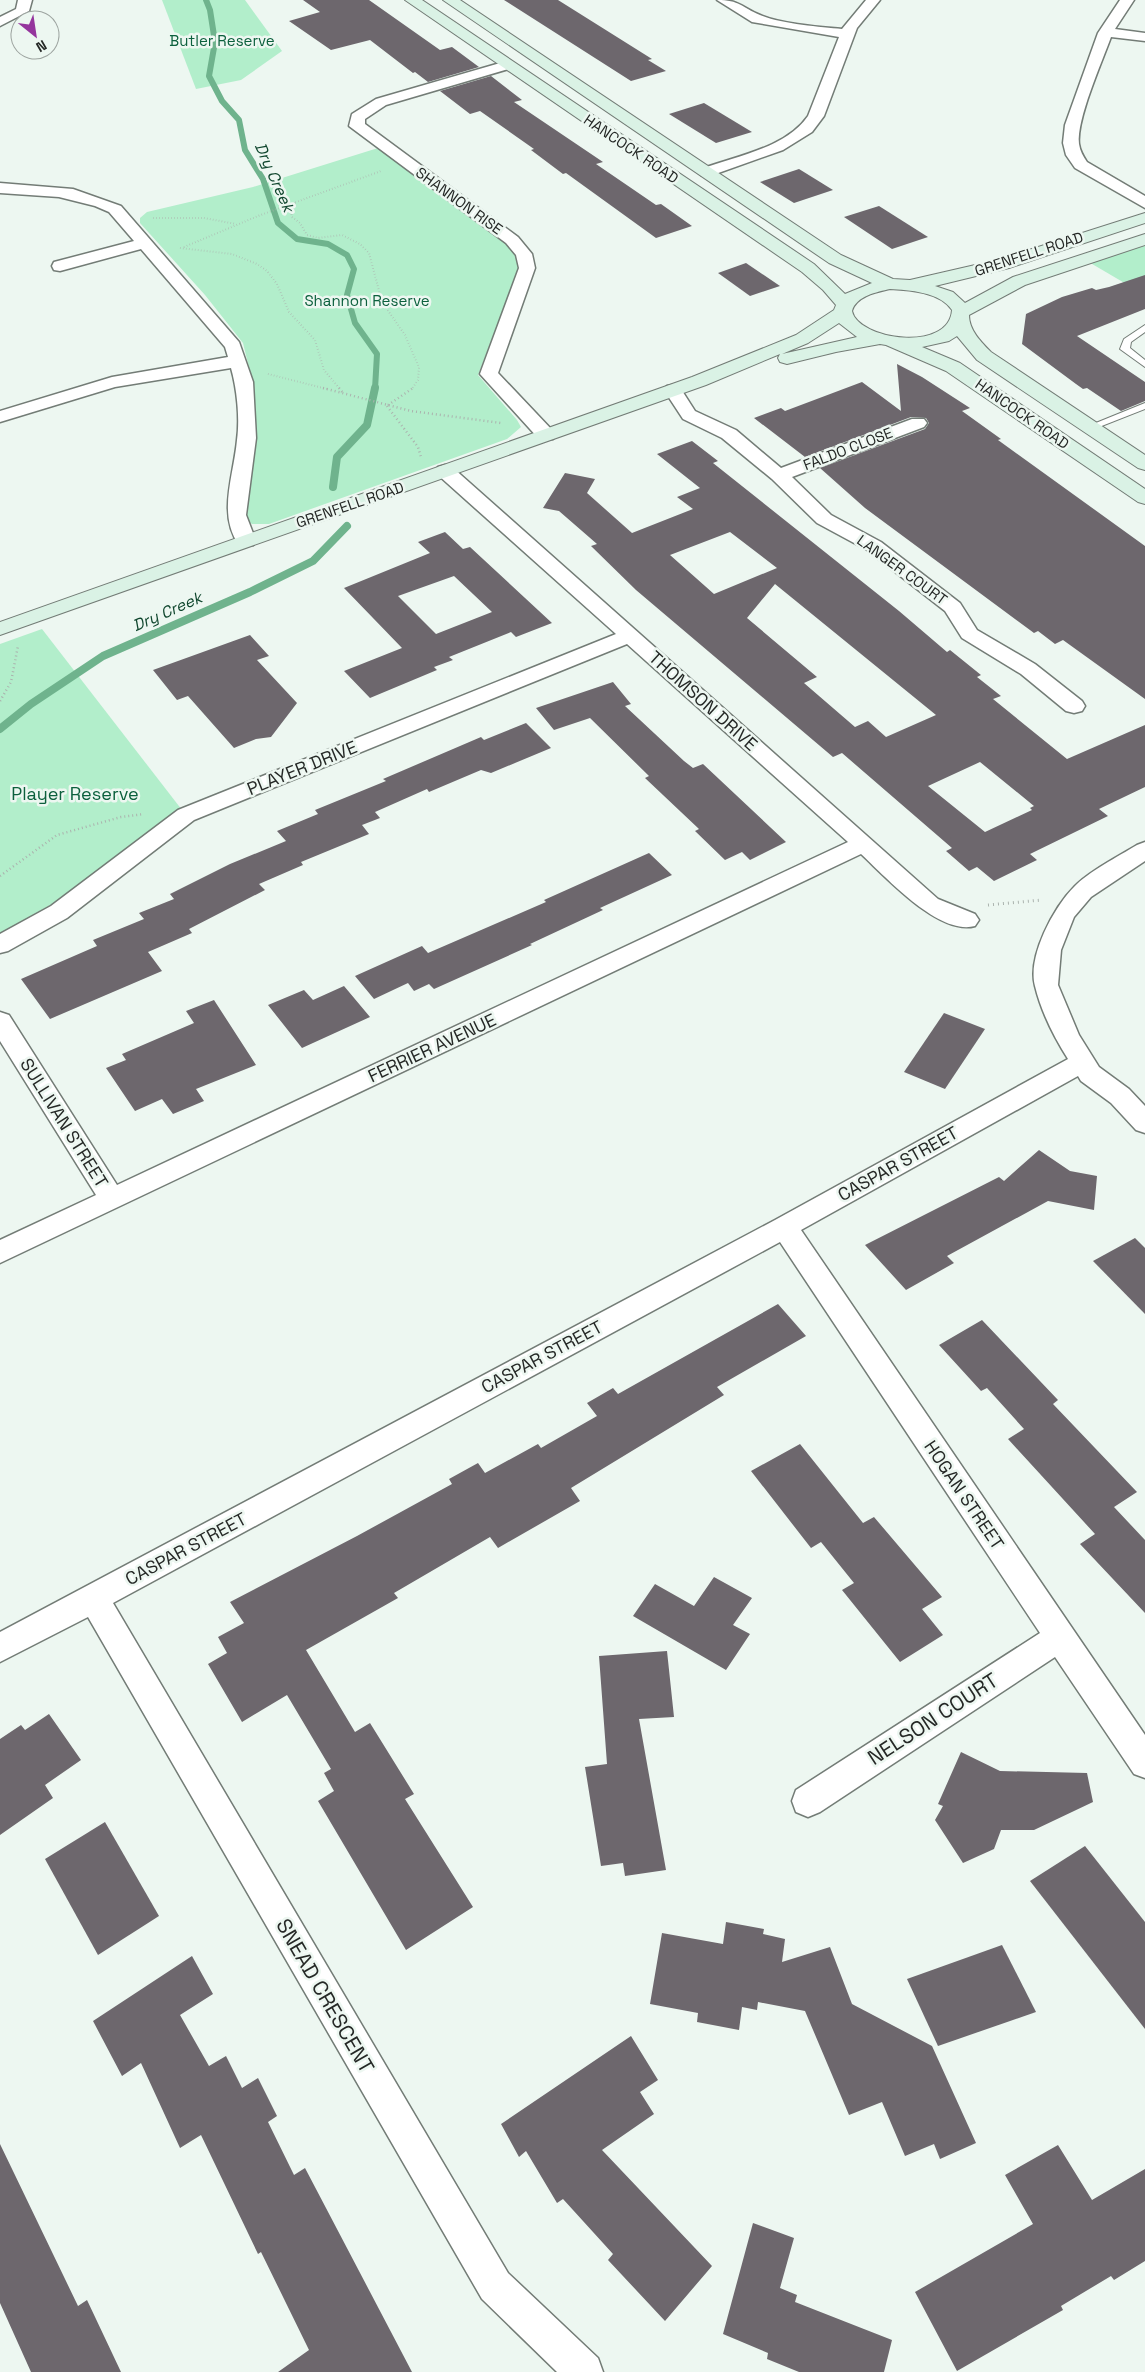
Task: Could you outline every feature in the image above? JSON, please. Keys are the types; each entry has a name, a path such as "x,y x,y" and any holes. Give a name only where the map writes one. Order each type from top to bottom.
{"main road":[{"name":"HANCOCK ROAD","path":"412,0 808,268 829,286 844,309 847,320 854,328 954,367 1145,498"},
{"name":"HANCOCK ROAD","path":"450,0 835,259 890,284"},
{"name":"GRENFELL ROAD","path":"912,284 986,269 1145,218"},
{"name":"GRENFELL ROAD","path":"699,380 836,346 886,340 916,342 937,339 953,331 960,317 1019,282 1145,240"},
{"name":"GRENFELL ROAD","path":"0,629 439,473 543,431 699,380 802,338 844,309 850,297 860,291 890,284"},
{"path":"890,284 912,284"},
{"name":"HANCOCK ROAD","path":"912,284 945,295 956,304 967,337 984,356 1145,464"}],"street":[{"path":"0,22 22,11 25,0"},
{"path":"724,0 757,19 848,34"},
{"path":"707,172 778,147 807,129 816,116 850,27 873,0"},
{"path":"1127,0 1106,32 1073,125 1071,143 1074,155 1081,165 1145,203"},
{"path":"1106,32 1145,37"},
{"name":"SHANNON RISE","path":"507,65 381,102 357,118 357,126 512,240 524,254 527,268 489,374 543,431"},
{"path":"0,188 54,189 95,199 115,209 149,246 233,346 244,382 247,438 236,515 246,542"},
{"path":"60,266 149,246"},
{"path":"0,417 112,382 239,365"},
{"name":"LANGER COURT","path":"673,390 689,415 729,434 779,475 824,519 874,546 953,607 969,634 1028,669 1074,706"},
{"name":"FALDO CLOSE","path":"779,475 918,423"},
{"name":"THOMSON DRIVE","path":"439,473 630,636 930,905 959,917"},
{"name":"PLAYER DRIVE","path":"0,945 59,912 186,815 630,636"},
{"name":"FERRIER AVENUE","path":"0,1252 864,844"},
{"path":"1145,850 1083,891 1068,909 1054,933 1049,950 1046,985 1067,1038 1090,1074 1120,1096 1145,1123"},
{"name":"SULLIVAN STREET","path":"0,1022 112,1199"},
{"name":"CASPAR STREET","path":"0,1648 784,1227 1083,1062"},
{"name":"HOGAN STREET","path":"784,1227 1145,1763"},
{"name":"SNEAD CRESCENT","path":"94,1599 495,2286 550,2337 584,2372"},
{"name":"NELSON COURT","path":"808,1800 1059,1637"}],"lane":[{"path":"1145,328 1127,341 1125,349 1145,364"},
{"path":"1091,427 1145,406"}],"path":[{"path":"181,248 258,216 406,162"},
{"path":"295,203 291,212 292,218 300,223 302,229 308,235 321,239 339,235 349,237 365,248 372,258 381,300 388,314 405,334 419,368 419,378 413,388 401,399 387,406"},
{"path":"120,214 164,219 204,218 239,224"},
{"path":"149,246 202,249 252,262 271,275 277,282 290,313 309,331 316,341 324,369 344,394"},
{"path":"239,365 387,406 451,418 543,431"},
{"path":"387,406 418,448 421,457 439,473"},
{"path":"0,701 5,695 12,678 21,636 33,617"},
{"path":"0,876 58,835 121,817 154,812 186,815"},
{"path":"959,917 968,907 1048,900 1068,909"}],"green space":[{"name":"Butler Reserve","path":"162,0 245,0 282,51 241,80 196,89"},
{"name":"Shannon Reserve","path":"378,148 505,241 516,255 519,269 478,375 521,427 507,439 269,524 252,524 245,519 252,380 243,343 205,295 140,223 140,218 147,212 253,187"},
{"path":"1145,242 1145,295 1087,261"},
{"name":"Player Reserve","path":"42,629 182,810 52,904 0,934 0,644"}],"building":[{"path":"303,0 369,0 440,50 452,47 479,67 428,82 415,72 413,73 370,40 331,50 289,21 320,12"},
{"path":"504,0 558,0 652,59 648,60 666,71 631,81"},
{"path":"491,76 522,100 514,102 603,162 596,164 656,205 661,204 692,226 656,238 566,173 563,174 531,150 534,149 480,111 470,114 440,91"},
{"path":"704,103 752,132 716,143 669,114"},
{"path":"799,169 833,190 794,203 760,182"},
{"path":"879,206 928,237 892,249 844,217"},
{"path":"746,263 780,286 750,296 718,273"},
{"path":"1145,275 1145,309 1077,336 1145,382 1145,401 1121,411 1087,388 1083,389 1022,344 1026,314 1062,297 1092,288 1096,290 1109,287"},
{"path":"897,364 922,377 970,408 962,411 1001,439 998,440 1145,546 1145,699 1063,640 1055,644 1038,631 1034,633 865,508 820,468 925,429 929,423 926,418 911,417 805,457 754,418 781,408 785,411 862,382 901,411"},
{"path":"692,441 718,461 713,463 899,611 947,652 950,650 981,675 977,677 1001,696 993,699 1067,759 1145,725 1145,787 1099,809 1108,816 1030,854 1037,860 994,881 977,867 969,871 946,851 952,848 842,753 833,757 636,590 591,546 597,544 559,511 543,508 565,473 595,479 587,493 632,533 693,509 677,497 700,488 657,454","holes":["730,532 777,568 714,594 670,555","775,584 936,715 886,737 868,721 855,727 804,683 817,677 747,618","980,762 1034,806 1030,808 1032,810 985,832 928,786"]},
{"path":"445,532 463,549 470,547 552,623 516,637 511,632 449,657 453,660 434,667 437,670 370,698 344,671 402,648 344,588 430,553 418,542","holes":["454,576 492,612 436,634 398,596"]},
{"path":"250,635 269,656 257,660 297,703 271,737 256,739 234,748 188,696 177,700 153,670"},
{"path":"613,682 631,704 625,706 684,761 693,768 703,764 786,842 750,860 742,852 725,860 695,831 699,829 645,778 649,776 590,718 554,730 536,708"},
{"path":"526,723 551,748 491,773 481,770 429,792 427,789 375,812 380,818 362,825 369,834 301,862 303,865 259,884 265,890 189,929 192,933 148,952 162,971 50,1019 21,979 97,946 93,940 144,919 139,913 174,899 170,894 230,864 286,841 277,831 318,814 315,810 386,781 383,779 481,737 484,740"},
{"path":"649,853 672,875 600,908 603,910 530,944 532,945 434,989 429,984 414,991 408,983 374,999 355,976 422,946 428,953 546,902 544,900"},
{"path":"344,986 370,1017 302,1048 268,1005 304,990 313,1000"},
{"path":"214,1000 256,1065 196,1089 204,1101 173,1114 162,1099 135,1111 106,1068 126,1060 122,1054 194,1023 186,1011"},
{"path":"944,1013 985,1029 945,1089 904,1072"},
{"path":"1039,1150 1070,1171 1097,1176 1094,1210 1048,1201 947,1256 954,1263 906,1290 865,1245 999,1177 1004,1181"},
{"path":"1135,1238 1145,1248 1145,1314 1093,1261"},
{"path":"778,1304 806,1336 717,1387 724,1395 571,1488 580,1501 498,1548 490,1537 394,1593 398,1598 306,1650 355,1732 370,1723 414,1794 405,1799 473,1907 406,1950 318,1801 334,1791 324,1773 331,1769 287,1695 242,1722 208,1664 227,1653 218,1637 244,1623 230,1602 452,1484 449,1479 478,1463 485,1473 538,1444 541,1448 597,1416 587,1403 613,1388 618,1394"},
{"path":"982,1320 1058,1400 1053,1404 1137,1492 1114,1507 1145,1540 1145,1613 1080,1544 1095,1534 1008,1439 1024,1429 987,1388 981,1391 939,1345"},
{"path":"800,1444 863,1523 874,1517 942,1597 922,1609 943,1635 900,1662 842,1590 854,1583 821,1542 811,1548 751,1471"},
{"path":"714,1577 752,1598 733,1625 750,1634 726,1670 633,1616 655,1584 694,1606"},
{"path":"667,1651 674,1717 639,1719 666,1870 625,1876 623,1863 601,1866 585,1767 607,1764 599,1656"},
{"path":"49,1714 81,1760 45,1785 53,1798 0,1835 0,1739 21,1725 25,1730"},
{"path":"961,1752 1000,1771 1087,1773 1093,1802 1034,1830 1001,1830 994,1849 963,1863 935,1820 943,1806 938,1804"},
{"path":"105,1822 159,1916 98,1955 45,1859"},
{"path":"1085,1846 1145,1922 1145,2029 1030,1881"},
{"path":"726,1922 764,1929 763,1934 785,1939 782,1962 830,1947 852,2004 932,2046 976,2143 940,2159 934,2144 905,2156 882,2102 849,2115 805,2011 758,2002 757,2010 742,2007 739,2030 697,2022 698,2013 650,2004 662,1933 723,1944"},
{"path":"1002,1945 1036,2012 938,2046 907,1979"},
{"path":"192,1956 213,1994 180,2015 209,2066 226,2056 242,2088 258,2078 277,2116 268,2122 294,2175 305,2168 412,2372 278,2372 309,2350 261,2252 258,2254 201,2135 180,2148 141,2063 122,2076 93,2021"},
{"path":"631,2036 658,2080 640,2092 654,2114 602,2150 712,2266 665,2321 608,2260 613,2254 563,2199 557,2203 526,2151 519,2157 501,2124"},
{"path":"0,2144 78,2306 87,2300 121,2372 31,2372 0,2303"},
{"path":"1058,2145 1092,2200 1145,2169 1145,2261 1114,2280 1111,2276 1061,2306 1063,2310 957,2371 915,2292 1033,2224 1005,2175"},
{"path":"753,2223 794,2238 780,2288 797,2295 795,2302 892,2340 884,2372 799,2372 767,2359 768,2353 723,2334"}],"waterway":[{"name":"Dry Creek","path":"206,0 210,10 215,42 209,76 222,101 239,120 245,150 263,179 278,223 297,239 328,244 347,255 354,269 347,295 355,323 377,354 375,389"},
{"name":"Dry Creek","path":"333,487 337,457 367,425 375,388"},
{"name":"Dry Creek","path":"0,729 31,704 103,656 250,592 313,561 347,526"}]}
